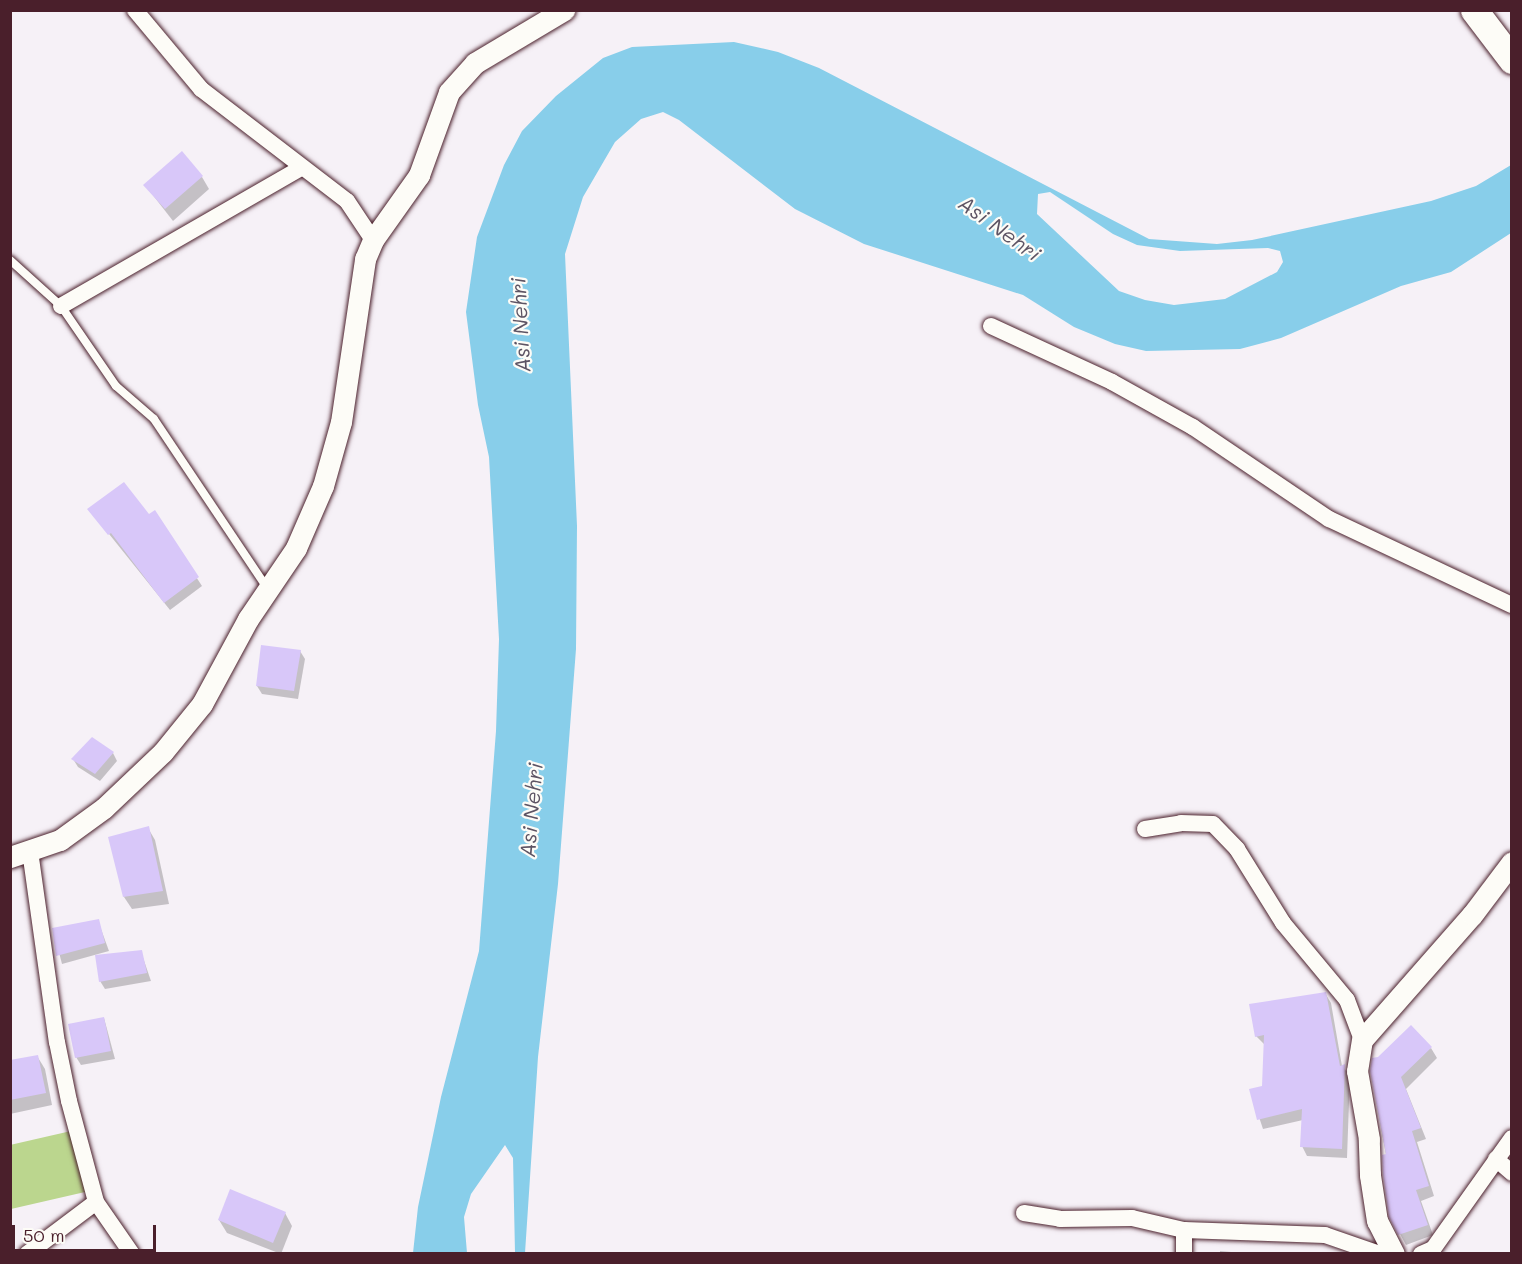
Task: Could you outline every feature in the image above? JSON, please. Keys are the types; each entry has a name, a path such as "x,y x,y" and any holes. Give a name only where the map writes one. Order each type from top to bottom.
{"highway":[{"path":"1474,10 1512,60"}],"street":[{"path":"135,10 201,89 346,201 373,240"},
{"path":"132,1254 96,1202 57,1042 20,854 77,829 131,785 163,752 202,704 248,619 296,548 333,454 359,282 373,240 419,175 449,92 461,75 476,63 564,10"},
{"path":"61,306 301,168"},
{"path":"991,326 1112,382 1193,427 1329,519 1512,605"},
{"path":"1145,829 1181,823 1213,824 1237,849 1283,922 1347,1000 1362,1040"},
{"path":"1394,1254 1377,1221 1370,1175 1370,1139 1356,1071 1362,1040 1472,915 1512,862"},
{"path":"1421,1254 1433,1249 1512,1138"},
{"path":"1496,1159 1512,1173"},
{"path":"27,1254 96,1202"},
{"path":"1024,1213 1060,1219 1132,1218 1184,1230 1325,1236 1380,1254"},
{"path":"1184,1230 1184,1254"}],"lane":[{"path":"10,260 61,306 116,386 154,419 269,591"}],"green space":[{"path":"71,1131 85,1192 11,1209 10,1145"}],"water":[{"name":"Asi Nehri","path":"734,42 778,52 819,68 1149,239 1217,244 1252,240 1431,201 1476,186 1511,165 1511,233 1451,272 1401,286 1281,338 1240,349 1146,351 1115,344 1074,327 1023,295 864,244 795,209 679,120 663,112 641,119 615,142 583,197 565,254 577,526 576,649 558,884 538,1057 525,1253 515,1253 513,1158 505,1145 471,1194 464,1217 467,1253 413,1253 418,1207 441,1097 479,951 496,731 499,639 489,457 478,405 466,312 477,237 504,165 522,131 556,96 603,58 632,47","holes":["1050,192 1113,234 1137,245 1180,251 1268,248 1280,251 1283,262 1277,272 1225,299 1174,305 1145,300 1119,291 1037,214 1038,194"]}],"building":[{"path":"182,151 203,176 165,209 143,185"},
{"path":"124,482 149,514 155,510 199,577 164,603 111,533 108,535 87,509"},
{"path":"261,645 301,650 294,691 256,686"},
{"path":"92,737 114,752 95,774 71,759"},
{"path":"149,826 163,891 123,897 108,837"},
{"path":"99,919 105,943 56,956 52,928"},
{"path":"142,950 147,973 99,982 95,955"},
{"path":"1326,992 1340,1066 1345,1064 1342,1149 1300,1147 1302,1109 1257,1120 1249,1089 1262,1086 1264,1035 1255,1037 1249,1004"},
{"path":"104,1017 111,1051 75,1058 68,1024"},
{"path":"1411,1025 1432,1047 1401,1077 1421,1128 1412,1131 1429,1186 1416,1190 1428,1225 1398,1235 1389,1217 1382,1155 1386,1154 1370,1071 1372,1058 1378,1057"},
{"path":"38,1055 46,1093 10,1100 10,1060"},
{"path":"230,1189 286,1212 273,1243 218,1220"}]}
